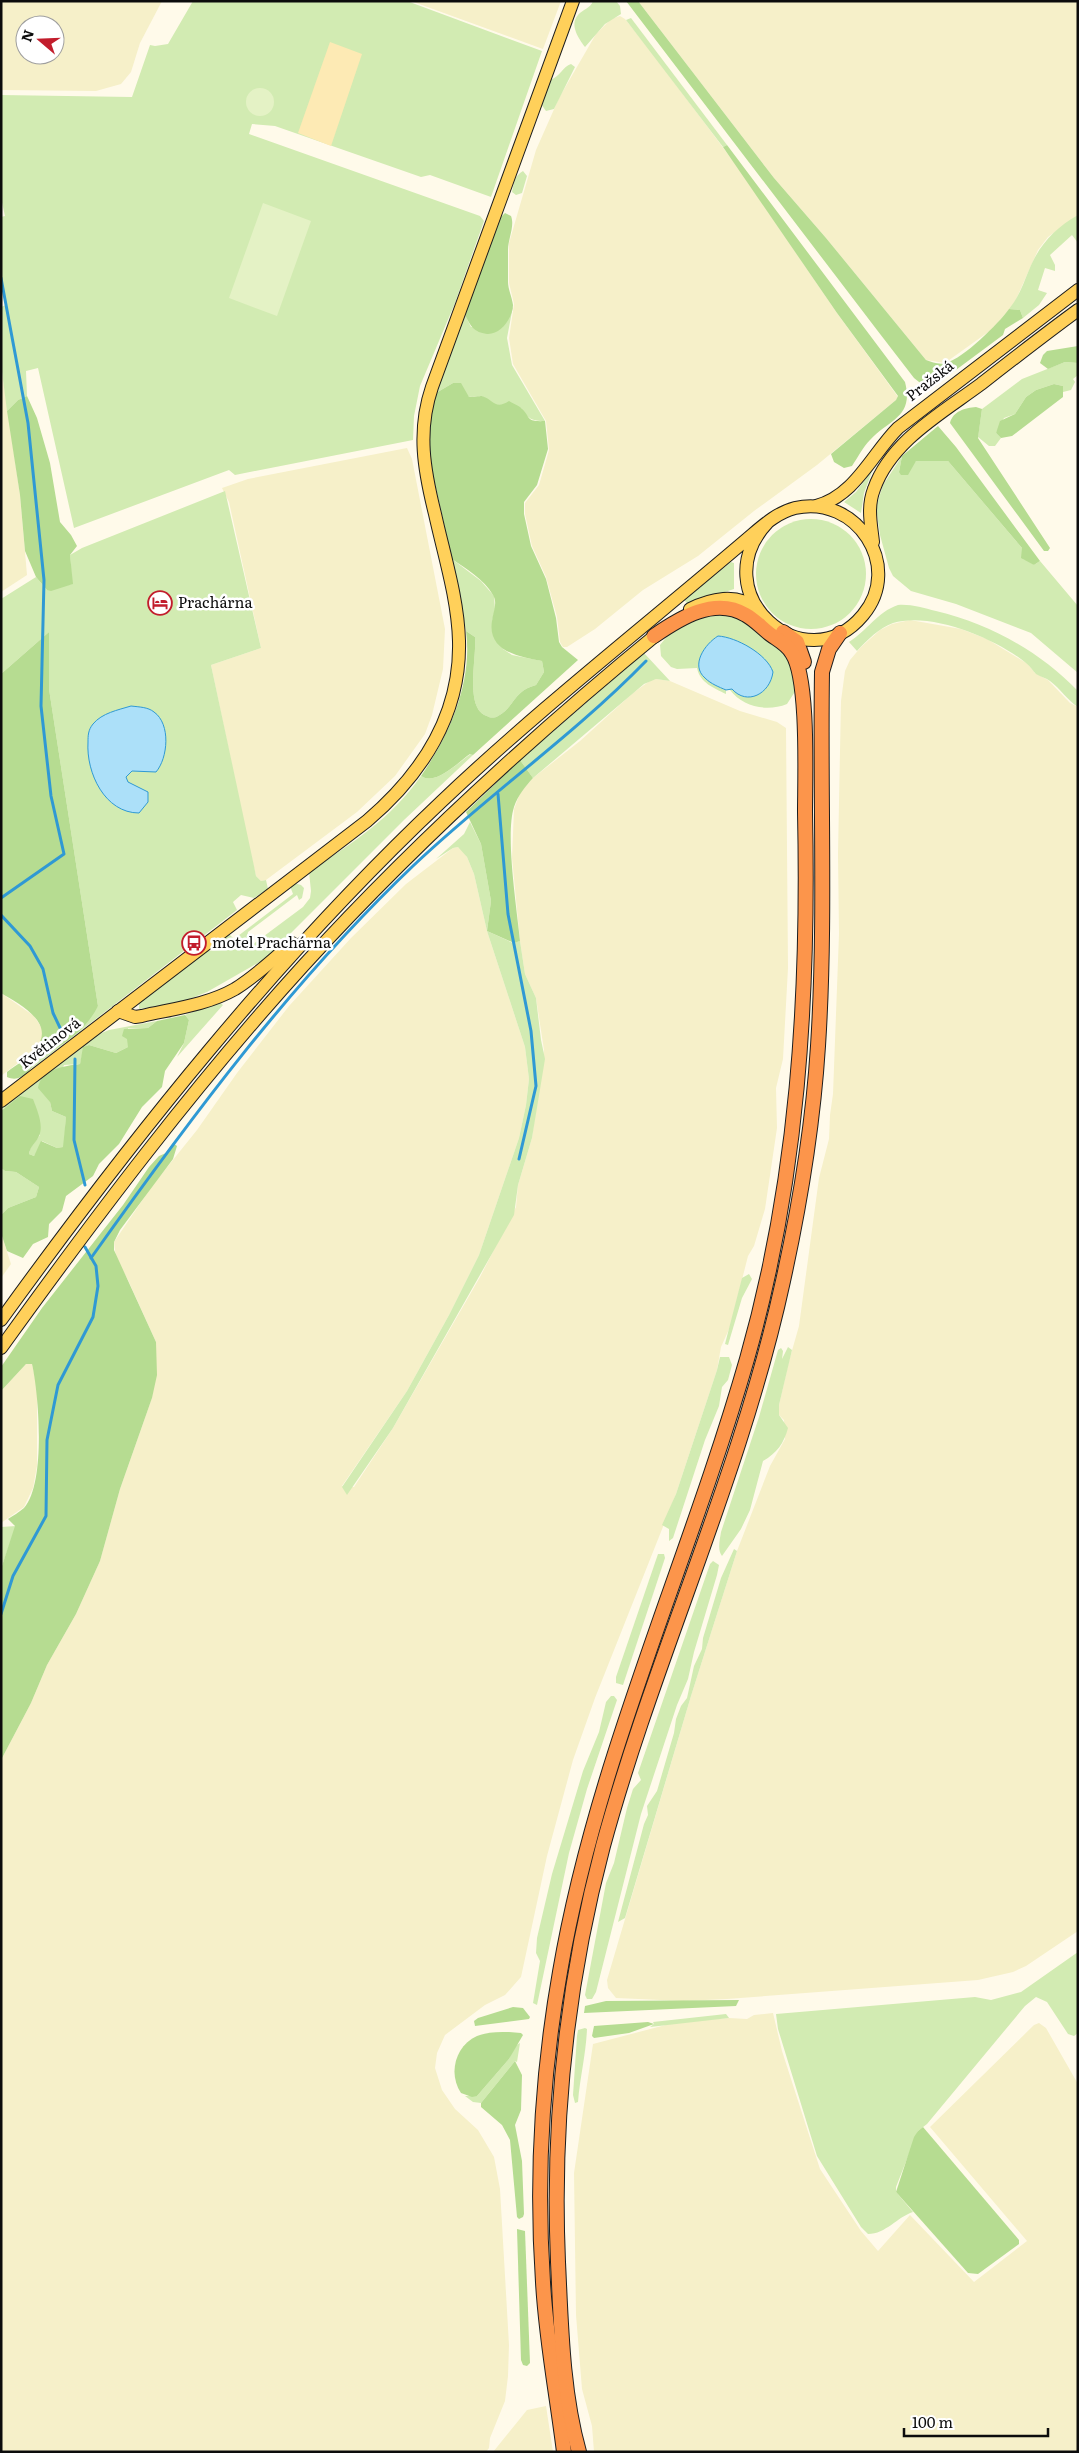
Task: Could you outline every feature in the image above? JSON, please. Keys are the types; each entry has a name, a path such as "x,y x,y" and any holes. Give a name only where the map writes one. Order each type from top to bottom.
{"highway":[{"path":"654,636 677,622 705,610 726,608 744,614 786,645 793,653 800,674 803,707"},
{"path":"564,2452 546,2322 541,2248 542,2131 553,2012 572,1909 590,1834 628,1711 738,1390 761,1305 776,1236 796,1109 805,992 806,850 803,656 797,642 783,632"},
{"path":"579,2452 566,2379 557,2236 558,2132 569,2016 590,1900 608,1830 643,1718 751,1404 775,1316 791,1243 811,1116 819,1024 822,902 822,672 829,649 840,633"}],"main road":[{"name":"Květinová","path":"1,1101 387,804 414,774 439,733 453,694 458,666 459,641 453,598 424,463 422,435 424,416 432,387 573,1"},
{"name":"Pražská","path":"813,506 833,500 848,490 898,428 1078,290"},
{"path":"1,1348 162,1133 213,1070 302,967 420,843 512,757 687,610 712,601 737,599 752,606 772,625 783,632 799,638 815,639 840,633 859,619 871,602 878,578 870,515 872,495 880,475 898,449 933,420 1078,310"},
{"path":"1,1320 55,1246 198,1063 331,911 439,803 530,719 768,522 791,510 813,506 837,511 854,521 867,536 875,554"},
{"path":"759,612 749,592 746,569 752,543 768,522"},
{"path":"118,1011 134,1016 142,1016 208,1000 233,990 263,968 331,911"}],"shaded area":[{"path":"1,1 162,1 140,43 131,72 121,84 96,91 1,90"},
{"path":"411,1 561,1 543,49"},
{"path":"638,1 1078,1 1078,215 1048,237 1038,250 1014,304 991,330 945,363 926,360 774,178"},
{"path":"620,16 625,19 650,50 736,165 837,313 898,397 817,465 754,511 698,556 643,590 595,629 567,647 563,647 560,642 557,617 546,577 532,546 525,514 525,503 539,485 549,450 546,421 513,364 509,338 514,304 509,283 509,243 536,150 559,98 596,34 611,19"},
{"path":"1,365 20,495 27,575 1,592"},
{"path":"407,448 412,459 445,629 443,669 432,715 425,734 395,776 357,812 266,880 261,881 256,876 248,842 211,665 261,648 229,502 222,488 248,479"},
{"path":"910,620 961,629 987,639 1028,664 1035,673 1048,680 1070,703 1078,707 1078,1931 1026,1966 1013,1972 978,1980 727,1999 683,2001 616,1998 608,1988 607,1980 691,1696 737,1551 770,1466 785,1439 784,1420 779,1415 779,1405 799,1326 819,1178 829,1139 833,1094 839,934 838,854 841,701 845,671 850,660 861,647 880,630 892,624"},
{"path":"651,680 670,681 740,711 777,722 786,728 788,968 783,1059 776,1088 777,1128 765,1209 754,1246 748,1256 730,1327 721,1347 717,1370 676,1494 595,1698 573,1760 547,1856 521,1977 505,1995 485,2005 445,2035 437,2053 435,2068 442,2090 455,2109 478,2130 494,2157 500,2189 509,2345 508,2376 505,2401 490,2438 489,2448 486,2452 1,2452 1,1760 31,1703 47,1665 76,1614 100,1561 120,1489 152,1398 156,1342 116,1258 114,1242 152,1186 197,1130 237,1073 289,1006 351,938 406,884 453,848 458,847 462,850 474,874 487,931 525,1047 529,1079 526,1105 519,1138 479,1255 449,1315 407,1391 342,1486 354,1487 393,1428 480,1277 516,1207 518,1185 532,1138 544,1050 536,998 525,974 520,941 512,858 514,809 520,793 533,778 580,741 633,693"},
{"path":"1,993 34,1016 43,1030 43,1037 36,1049 1,1076"},
{"path":"1,1233 11,1264 1,1278"},
{"path":"26,1364 32,1364 37,1387 37,1466 33,1488 24,1507 1,1523 1,1391"},
{"path":"773,2013 782,2051 820,2169 861,2231 878,2251 910,2215 974,2282 1027,2241 930,2127 1034,2025 1039,2023 1046,2028 1078,2084 1078,2452 594,2452 592,2426 582,2389 576,2315 574,2173 593,2044 677,2022 729,2018 747,2019 754,2015"},
{"path":"546,2406 553,2452 493,2452 527,2410"}],"green space":[{"path":"193,1 407,1 542,51 491,197 430,175 421,177 275,126 252,124 249,134 480,216 484,221 455,303 420,386 414,416 413,440 235,475 229,470 74,528 38,368 26,371 27,396 18,400 7,411 1,364 1,307 6,305 1,284 1,217 5,216 1,198 1,95 132,97 150,45 168,44"},
{"path":"593,1 616,1 620,6 621,14 605,24 585,47 576,32 574,23 578,15 590,6"},
{"path":"626,1 638,1 774,178 926,360 941,364 962,355 980,340 1009,309 1020,310 1023,318 1005,329 1003,335 937,384 924,386 914,378"},
{"path":"631,18 727,145 723,147 626,20"},
{"path":"571,64 575,67 554,109 546,111 541,104 550,80"},
{"path":"260,88 270,92 274,102 270,112 260,116 250,112 246,102 250,92"},
{"path":"727,145 905,382 907,394 903,410 867,443 852,466 844,468 834,462 831,454 896,400 898,396 837,313 723,147"},
{"path":"523,171 527,176 522,193 516,195 512,192 514,183 516,177"},
{"path":"263,203 311,221 277,316 229,298"},
{"path":"505,213 511,216 512,220 508,250 508,282 513,305 511,315 505,324 497,332 487,334 473,328 465,315 501,217"},
{"path":"1078,215 1078,243 1072,235 1050,255 1055,265 1055,271 1045,268 1038,290 1047,293 1039,305 1023,318 1020,310 1009,309 1018,295 1033,261 1049,238"},
{"path":"513,306 507,338 512,365 545,421 531,419 521,408 495,405 482,396 469,397 453,383 436,393 465,315 471,327 508,319"},
{"path":"1078,346 1078,363 1065,362 1048,369 1040,363 1047,351"},
{"path":"1065,362 1078,363 1078,375 1073,379 1075,382 1071,390 1063,392 1063,386 1054,384 1036,390 1026,397 1015,414 1004,418 996,433 1001,438 995,446 989,446 978,437 982,409 1022,379"},
{"path":"453,383 461,383 469,397 482,396 501,405 509,401 520,407 531,420 545,421 548,449 537,485 524,502 524,514 531,546 546,579 556,618 559,642 562,647 578,660 473,755 470,754 440,776 427,778 421,776 441,744 457,708 466,670 466,631 475,637 473,681 476,704 480,711 488,717 495,717 503,713 518,695 536,685 544,672 542,661 507,651 495,640 492,631 495,604 493,595 480,579 452,559 428,453 428,425 436,393"},
{"path":"1054,384 1063,386 1063,397 1012,436 1001,438 996,433 1000,421 1015,414 1026,397 1036,390"},
{"path":"27,396 37,418 50,463 60,522 77,546 70,555 73,584 51,591 47,590 36,577 25,551 20,495 7,411 18,400"},
{"path":"976,407 982,409 978,438 1050,548 1048,551 1044,551 950,423 957,413 964,409"},
{"path":"938,426 956,447 1040,561 1034,565 1021,558 1022,548 948,461 916,461 908,475 901,475 899,472 902,456"},
{"path":"902,456 899,472 916,461 948,461 1022,548 1023,559 1028,560 1034,565 1040,561 1078,606 1078,673 1031,633 956,604 911,591 893,576 880,535 876,507 883,485"},
{"path":"873,469 864,493 861,513 844,502 856,492"},
{"path":"225,491 261,648 211,665 256,876 261,881 266,880 268,889 254,898 241,895 233,902 237,910 31,1069 45,1053 53,1050 98,1006 49,689 49,632 1,674 1,599 36,577 47,590 72,584 70,555 82,548"},
{"path":"811,519 832,523 850,535 862,553 866,574 862,595 850,613 832,625 811,629 790,625 772,613 760,595 756,574 760,553 772,535 790,523"},
{"path":"452,559 481,581 494,596 495,609 492,622 503,649 512,655 542,661 544,672 536,685 523,691 503,713 495,717 488,717 480,711 476,704 473,681 475,637 466,631"},
{"path":"731,562 734,563 734,589 688,604 684,600"},
{"path":"898,605 917,606 956,617 994,631 1013,641 1047,663 1078,691 1078,707 1054,684 1036,674 1014,654 981,637 944,624 908,620 893,623 878,631 857,651 849,642 884,612"},
{"path":"727,614 745,621 762,632 785,652 792,663 796,690 787,704 764,708 748,704 735,696 730,690 726,690 726,694 708,684 701,678 697,668 677,669 671,667 661,656 660,645 669,634 700,616"},
{"path":"49,632 49,689 98,1006 87,1023 78,1032 46,1053 23,1076 13,1079 7,1077 7,1072 34,1051 41,1038 42,1030 38,1022 25,1008 1,993 1,674"},
{"path":"644,653 670,681 656,679 644,684 533,778 520,760"},
{"path":"471,754 473,755 404,820 265,959 207,992 182,1002 139,1009 139,1002 205,951 239,949 252,945 303,907 310,898 309,872 384,818 421,776 433,778 440,776"},
{"path":"520,760 533,778 518,799 514,807 512,819 511,853 520,941 514,943 487,931 491,901 481,844 466,812"},
{"path":"470,822 481,844 491,901 487,931 474,874 467,857 458,847 453,848 436,859 464,834"},
{"path":"294,883 304,888 302,898 299,900 297,895 248,932 247,938 236,941 236,944 224,941 224,937 229,934 234,939 293,894 290,886"},
{"path":"487,931 513,943 520,941 525,974 536,998 545,1059 532,1138 518,1185 514,1215 393,1428 347,1495 342,1487 407,1391 449,1315 479,1255 519,1138 529,1079 525,1047"},
{"path":"219,1002 223,1005 177,1057 184,1043 189,1020 185,1015"},
{"path":"185,1015 189,1020 184,1043 165,1071 162,1087 142,1107 119,1144 99,1164 93,1176 66,1196 62,1211 49,1224 48,1237 33,1244 23,1258 7,1251 1,1233 1,1215 8,1208 36,1197 39,1187 16,1172 5,1171 1,1168 1,1111 20,1096 33,1099 41,1127 39,1136 29,1154 34,1156 41,1141 57,1148 63,1147 66,1117 52,1111 50,1102 38,1088 44,1077 54,1070 80,1064 83,1047 89,1045 116,1053 128,1047 127,1039 122,1036 124,1029 148,1028 157,1021"},
{"path":"157,1021 148,1028 128,1028 128,1047 116,1053 89,1045 84,1047 80,1064 64,1065 50,1102 52,1111 66,1117 64,1147 57,1148 42,1141 34,1156 29,1154 30,1149 40,1135 4,1108 1,1111 1,1108 97,1035 109,1030"},
{"path":"173,1143 177,1146 173,1159 120,1230 114,1242 114,1250 156,1342 157,1375 152,1398 120,1489 100,1561 76,1614 47,1665 31,1703 1,1760 1,1569 15,1526 8,1519 24,1508 31,1496 36,1479 39,1438 37,1396 32,1364 26,1364 1,1391 1,1367 42,1308 123,1205 149,1167 159,1156 166,1153"},
{"path":"1,1168 5,1171 16,1172 39,1187 36,1197 8,1208 1,1215"},
{"path":"749,1274 752,1279 742,1298 728,1345 725,1344 742,1278"},
{"path":"788,1347 792,1350 779,1405 779,1415 788,1428 782,1443 776,1451 763,1461 750,1510 741,1529 722,1556 719,1548 721,1532 759,1417 778,1350 781,1348 783,1351 782,1359"},
{"path":"720,1357 729,1357 732,1365 728,1380 722,1387 719,1406 705,1440 673,1538 669,1541 669,1529 662,1525 676,1494"},
{"path":"16,1526 1,1569 1,1527"},
{"path":"734,1549 737,1551 691,1696 625,1918 618,1922 648,1815 647,1806 657,1791 674,1733 676,1719 681,1706 687,1698 694,1666 702,1649 703,1638 721,1578"},
{"path":"658,1554 664,1554 665,1558 623,1685 616,1683 616,1677"},
{"path":"713,1561 719,1565 717,1575 688,1679 677,1705 641,1814 596,1992 592,1999 587,1999 585,1995 606,1883 614,1863 627,1808 633,1789 641,1780 638,1773 710,1564"},
{"path":"611,1696 614,1696 617,1700 587,1789 569,1853 537,2005 533,2003 540,1961 536,1953 537,1938 552,1874 583,1771 599,1732 606,1702"},
{"path":"1078,1952 1078,2033 1074,2036 1068,2034 1047,2002 1036,1997 1025,2006 927,2124 918,2131 896,2187 896,2192 913,2212 880,2231 868,2234 861,2227 817,2156 778,2029 776,2014 975,1997 991,2000 1021,1992"},
{"path":"739,2000 736,2006 584,2013 585,2006 606,2001"},
{"path":"513,2007 523,2008 530,2017 529,2019 475,2026 474,2021 478,2018"},
{"path":"726,2014 729,2018 650,2027 654,2024 653,2022"},
{"path":"648,2022 654,2024 629,2033 594,2038 592,2036 594,2026"},
{"path":"587,2029 578,2102 575,2103 573,2095 577,2036 578,2030"},
{"path":"493,2032 521,2033 523,2035 509,2059 477,2096 472,2097 461,2093 457,2086 455,2069 456,2061 463,2046 477,2036"},
{"path":"520,2043 517,2062 515,2061 481,2103 473,2102 465,2096 477,2096 509,2059 515,2046"},
{"path":"515,2061 522,2075 521,2110 515,2125 522,2161 524,2214 519,2219 517,2217 510,2140 502,2125 481,2107 481,2103"},
{"path":"923,2127 1019,2240 1019,2244 978,2274 968,2273 896,2192 914,2137"},
{"path":"517,2229 525,2231 530,2363 527,2366 523,2365 521,2360"}],"sand":[{"path":"330,42 362,54 331,146 298,133"}],"water":[{"path":"718,636 742,643 758,653 770,665 773,672 771,680 763,692 751,697 744,697 732,689 726,690 715,685 701,673 699,661 701,655 708,644"},
{"path":"131,706 152,710 159,717 163,724 166,741 163,758 156,772 132,771 126,777 128,782 148,792 148,802 139,813 127,811 107,799 94,778 88,754 88,735 93,724 106,715"}],"waterway":[{"path":"1,278 28,423 44,580 41,706 51,796 64,854 1,898"},
{"path":"91,1258 204,1104 325,956 414,865 590,714 646,661"},
{"path":"498,794 508,914 531,1031 536,1086 519,1159"},
{"path":"1,915 30,946 43,969 53,1013 63,1034"},
{"path":"75,1059 74,1140 85,1185"},
{"path":"1,1614 13,1576 46,1516 47,1440 58,1385 93,1317 98,1286 96,1266 85,1247"}],"place":[{"name":"Prachárna","path":"160,603"},
{"name":"motel Prachárna","path":"194,943"}]}
